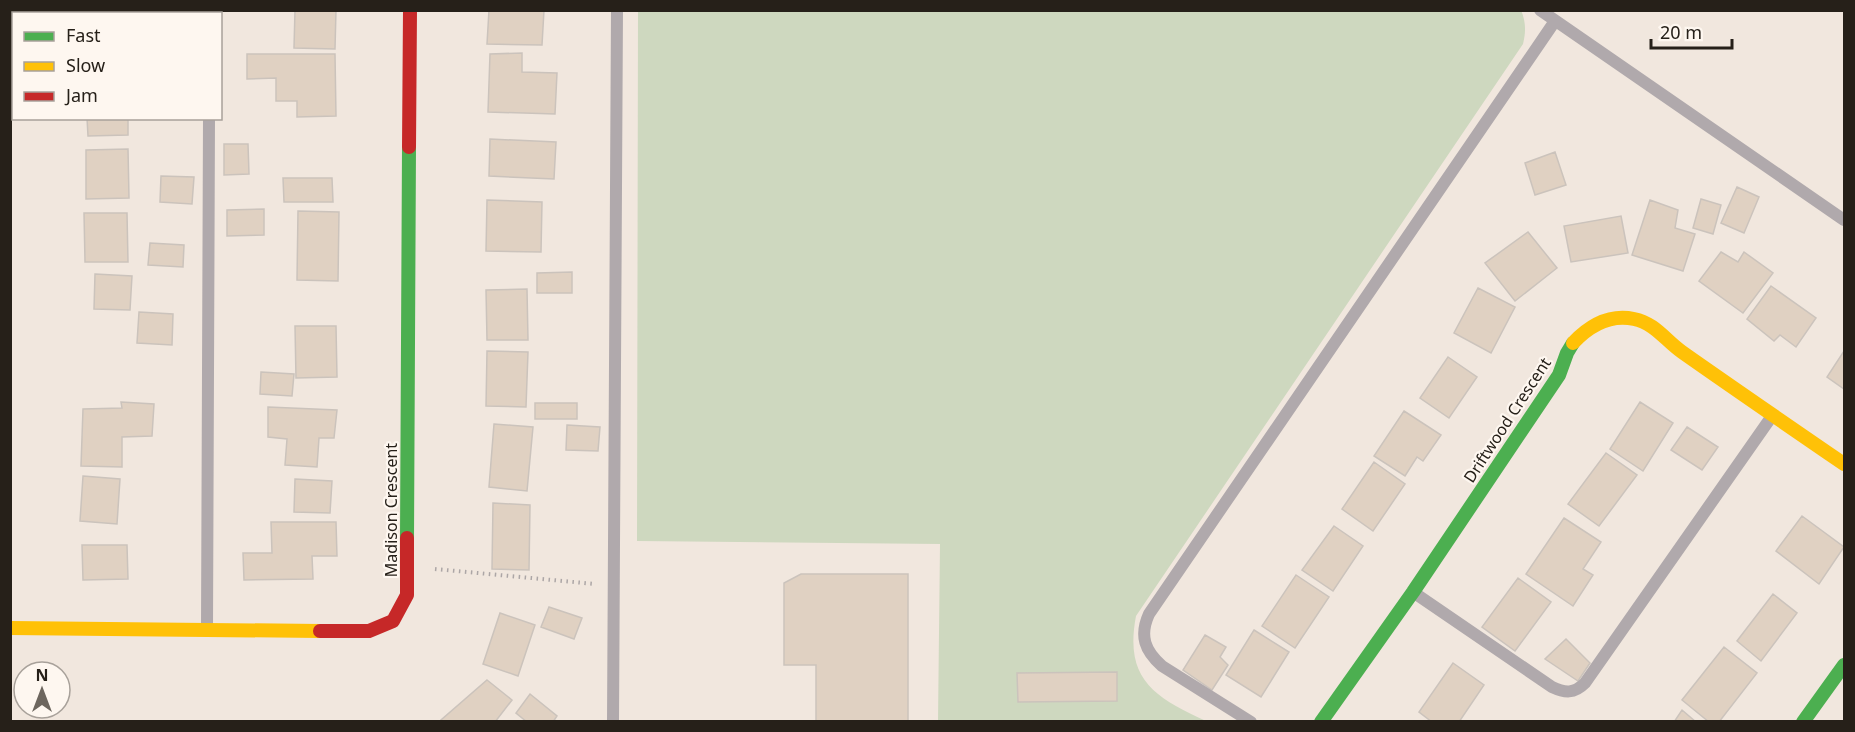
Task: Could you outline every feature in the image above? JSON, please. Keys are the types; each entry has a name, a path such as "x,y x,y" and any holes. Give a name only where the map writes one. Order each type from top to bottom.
{"street":[{"name":"Madison Crescent","path":"10,628 369,631 393,621 407,595 410,10"},
{"name":"Driftwood Crescent","path":"1321,722 1413,592 1559,375 1568,351 1584,334 1603,320 1623,317 1646,323 1679,350 1845,464"},
{"path":"1803,722 1845,665"}],"lane":[{"path":"613,722 617,10"},
{"path":"1540,10 1845,220"},
{"path":"1251,722 1151,657 1145,645 1145,624 1156,604 1555,21"},
{"path":"207,630 209,120"},
{"path":"1413,592 1552,687 1571,692 1579,689 1592,674 1773,415"}],"path":[{"path":"406,566 614,586"}],"green space":[{"path":"1521,10 1525,27 1523,44 1136,616 1133,638 1135,656 1139,671 1147,683 1171,703 1206,721 938,721 940,544 637,541 638,11"}],"building":[{"path":"295,10 336,10 335,49 294,48"},
{"path":"489,10 544,10 542,45 487,44"},
{"path":"522,53 522,72 557,73 555,114 488,112 490,54"},
{"path":"247,54 335,54 336,116 297,117 297,101 276,101 276,78 247,79"},
{"path":"87,120 128,120 128,135 88,136"},
{"path":"490,139 556,142 554,179 489,176"},
{"path":"224,144 248,144 249,174 224,175"},
{"path":"128,149 129,198 86,199 86,150"},
{"path":"1555,152 1566,185 1535,195 1525,163"},
{"path":"161,176 194,177 192,204 160,202"},
{"path":"283,178 332,178 333,202 284,202"},
{"path":"1737,187 1759,197 1744,233 1721,223"},
{"path":"1701,199 1721,205 1713,234 1693,228"},
{"path":"487,200 542,202 541,252 486,251"},
{"path":"1650,200 1678,210 1675,228 1695,234 1683,271 1632,255"},
{"path":"264,209 264,235 227,236 227,210"},
{"path":"298,211 339,212 338,281 297,280"},
{"path":"84,213 127,213 128,262 85,262"},
{"path":"1621,216 1628,253 1571,262 1564,226"},
{"path":"1528,232 1557,268 1515,301 1485,263"},
{"path":"150,243 184,245 183,267 148,265"},
{"path":"1721,252 1738,262 1744,252 1773,273 1743,313 1699,281"},
{"path":"572,272 572,293 537,293 537,273"},
{"path":"95,274 132,276 130,310 94,309"},
{"path":"1771,286 1816,318 1796,347 1780,335 1774,341 1747,319"},
{"path":"1478,288 1515,307 1491,353 1454,333"},
{"path":"527,289 528,340 487,340 486,290"},
{"path":"139,312 173,314 172,345 137,343"},
{"path":"295,326 336,326 337,377 296,378"},
{"path":"487,351 528,352 526,407 486,406"},
{"path":"1844,351 1844,389 1827,377"},
{"path":"1448,357 1477,377 1449,418 1420,398"},
{"path":"261,372 294,374 292,396 260,394"},
{"path":"121,402 154,404 152,436 122,437 122,467 81,466 83,409 122,408"},
{"path":"1640,402 1673,423 1643,471 1610,449"},
{"path":"535,403 577,403 577,419 535,419"},
{"path":"268,407 337,410 334,438 319,438 317,467 285,465 287,439 268,437"},
{"path":"1404,411 1441,435 1423,461 1417,457 1405,476 1374,456"},
{"path":"494,424 533,427 527,491 489,487"},
{"path":"567,425 600,427 598,451 566,450"},
{"path":"1687,427 1718,447 1702,470 1671,450"},
{"path":"1606,453 1637,475 1599,526 1568,504"},
{"path":"1374,462 1405,484 1373,531 1342,509"},
{"path":"83,476 120,479 117,524 80,521"},
{"path":"295,479 332,481 330,513 294,512"},
{"path":"493,503 530,505 529,570 492,569"},
{"path":"1802,516 1844,547 1819,584 1776,551"},
{"path":"1564,518 1601,542 1583,569 1593,575 1573,606 1526,574"},
{"path":"271,522 336,522 337,556 312,556 313,579 244,580 243,553 272,553"},
{"path":"1334,526 1363,546 1333,591 1302,570"},
{"path":"82,545 127,545 128,579 83,580"},
{"path":"801,574 908,574 908,722 816,722 816,665 784,665 784,583"},
{"path":"1296,575 1329,597 1295,648 1262,626"},
{"path":"1518,578 1551,602 1515,651 1482,627"},
{"path":"1773,594 1797,613 1761,661 1737,641"},
{"path":"549,607 582,618 574,639 541,627"},
{"path":"500,613 535,625 518,676 483,664"},
{"path":"1254,630 1289,652 1261,697 1226,675"},
{"path":"1205,635 1226,647 1220,657 1228,665 1212,690 1183,670"},
{"path":"1566,639 1590,663 1578,681 1545,659"},
{"path":"1724,647 1757,673 1719,722 1709,722 1682,700"},
{"path":"1453,663 1484,685 1459,722 1432,722 1419,712"},
{"path":"1117,672 1117,701 1018,702 1017,673"},
{"path":"487,680 512,700 495,722 442,722 441,720"},
{"path":"530,694 557,716 553,722 527,722 516,713"},
{"path":"1682,710 1696,722 1674,722"}],"traffic: fast":[{"path":"407,538 409,147"},
{"path":"1321,722 1413,592 1559,375 1573,343"},
{"path":"1803,722 1844,665"}],"traffic: slow":[{"path":"1573,343 1586,331 1608,320 1625,318 1648,324 1682,352 1844,464"},
{"path":"10,628 320,631"}],"traffic: jam":[{"path":"409,147 410,10"},
{"path":"320,631 369,631 393,621 407,595 407,538"}]}
